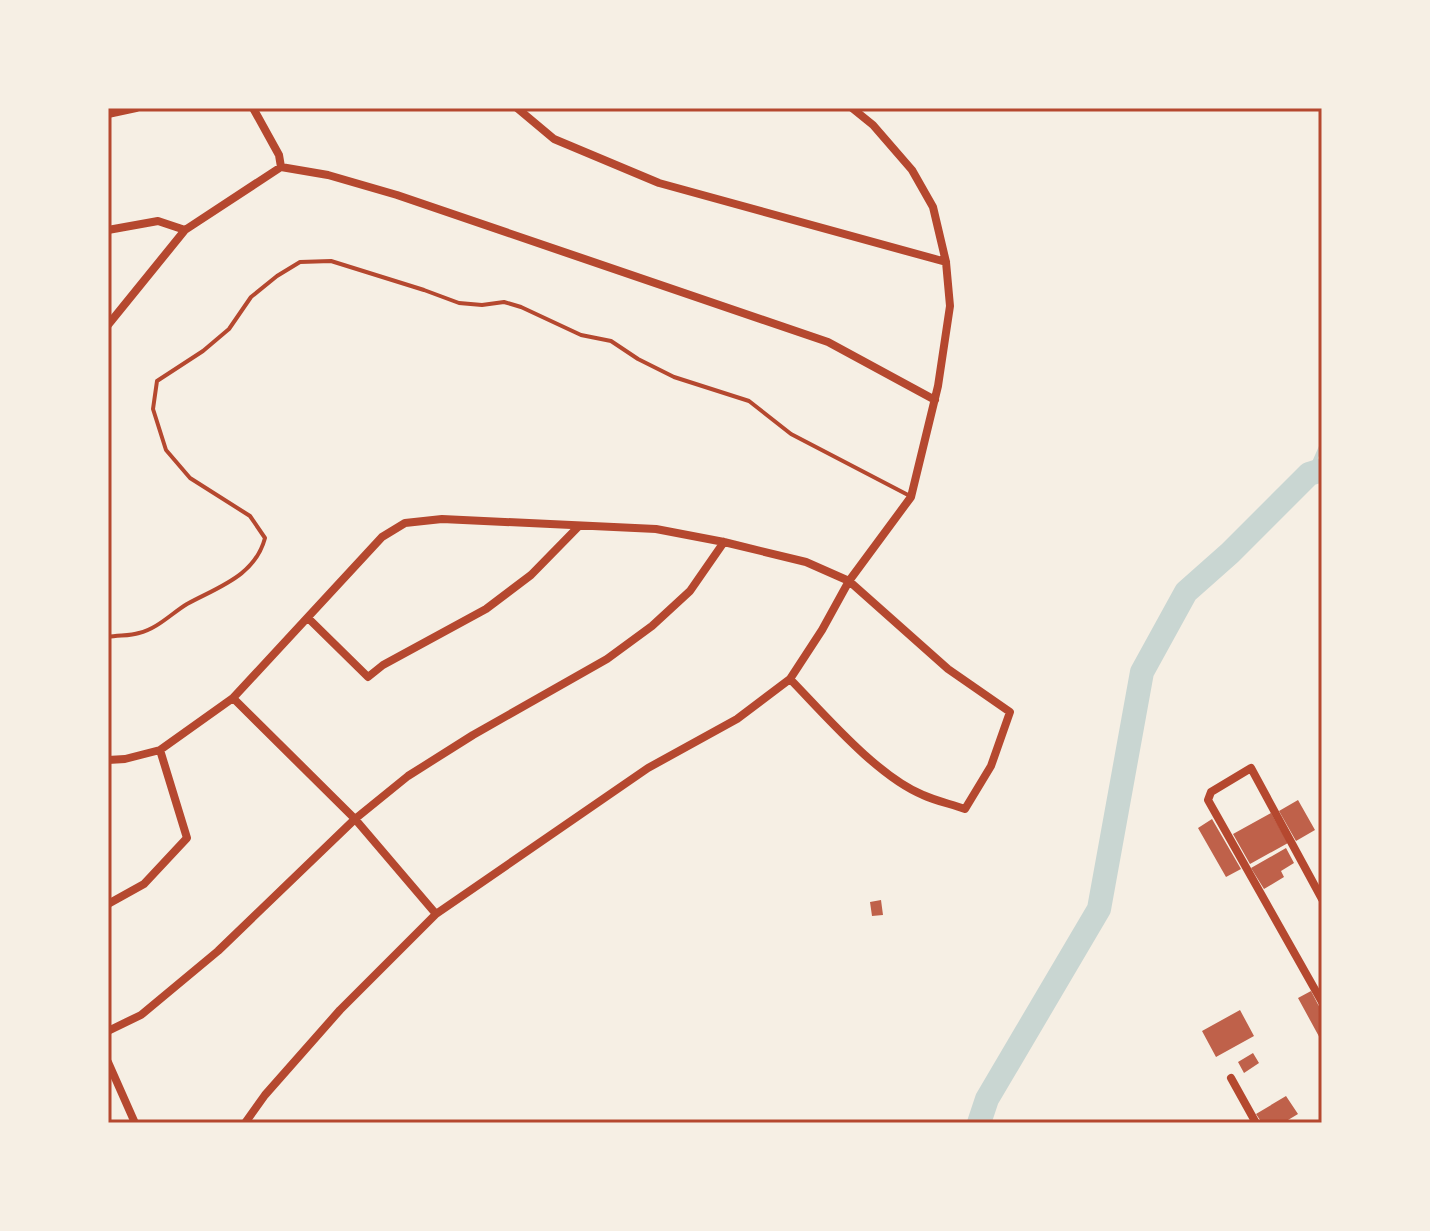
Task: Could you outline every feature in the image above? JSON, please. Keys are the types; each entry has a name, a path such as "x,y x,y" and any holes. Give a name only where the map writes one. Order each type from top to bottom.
{"street":[{"path":"108,114 136,108"},
{"path":"253,108 279,155 281,167"},
{"path":"517,108 554,139 659,183 946,262"},
{"path":"245,1123 265,1095 340,1010 436,914 648,768 737,719 790,679 849,581 911,497 935,400 950,306 946,262 933,207 912,170 873,125 852,108"},
{"path":"108,325 185,230 281,167 328,175 397,195 828,342 935,400"},
{"path":"108,230 158,221 185,230"},
{"path":"108,760 160,750 233,698 382,537 405,523 442,519 656,529 806,562 849,581 948,669 1010,712 991,766 965,809 922,795 889,775 841,732 790,679"},
{"path":"308,618 368,677 383,665 486,609 531,575 579,526"},
{"path":"108,1031 141,1015 218,951 355,819 408,776 607,659 652,626 690,591 724,542"},
{"path":"233,698 355,819 436,914"},
{"path":"108,904 144,884 187,838 160,750"},
{"path":"1322,899 1251,768 1211,792 1208,800 1322,1002"},
{"path":"108,1062 135,1123"},
{"path":"1231,1078 1256,1123"}],"lane":[{"path":"108,637 140,633 218,590 248,569 262,551 265,538 250,516 190,478 166,450 153,409 157,381 203,351 229,329 251,297 300,262 331,261 459,303 482,305 504,302 581,335 611,341 674,377 749,401 791,434 911,497"}],"building":[{"path":"1298,800 1315,830 1296,841 1279,811"},
{"path":"1271,813 1288,843 1250,864 1233,834"},
{"path":"1212,819 1241,869 1226,877 1198,828"},
{"path":"1286,848 1294,863 1281,871 1284,877 1264,889 1251,868"},
{"path":"881,900 883,915 872,916 870,902"},
{"path":"1311,991 1322,1012 1322,1042 1298,998"},
{"path":"1240,1010 1254,1036 1216,1057 1202,1031"},
{"path":"1253,1053 1259,1063 1244,1073 1238,1062"},
{"path":"1286,1096 1298,1114 1283,1123 1262,1123 1256,1114"}],"waterway":[{"path":"1309,474 1322,444"},
{"path":"979,1123 987,1099 1099,909 1142,672 1186,592 1309,474 1322,470"}]}
